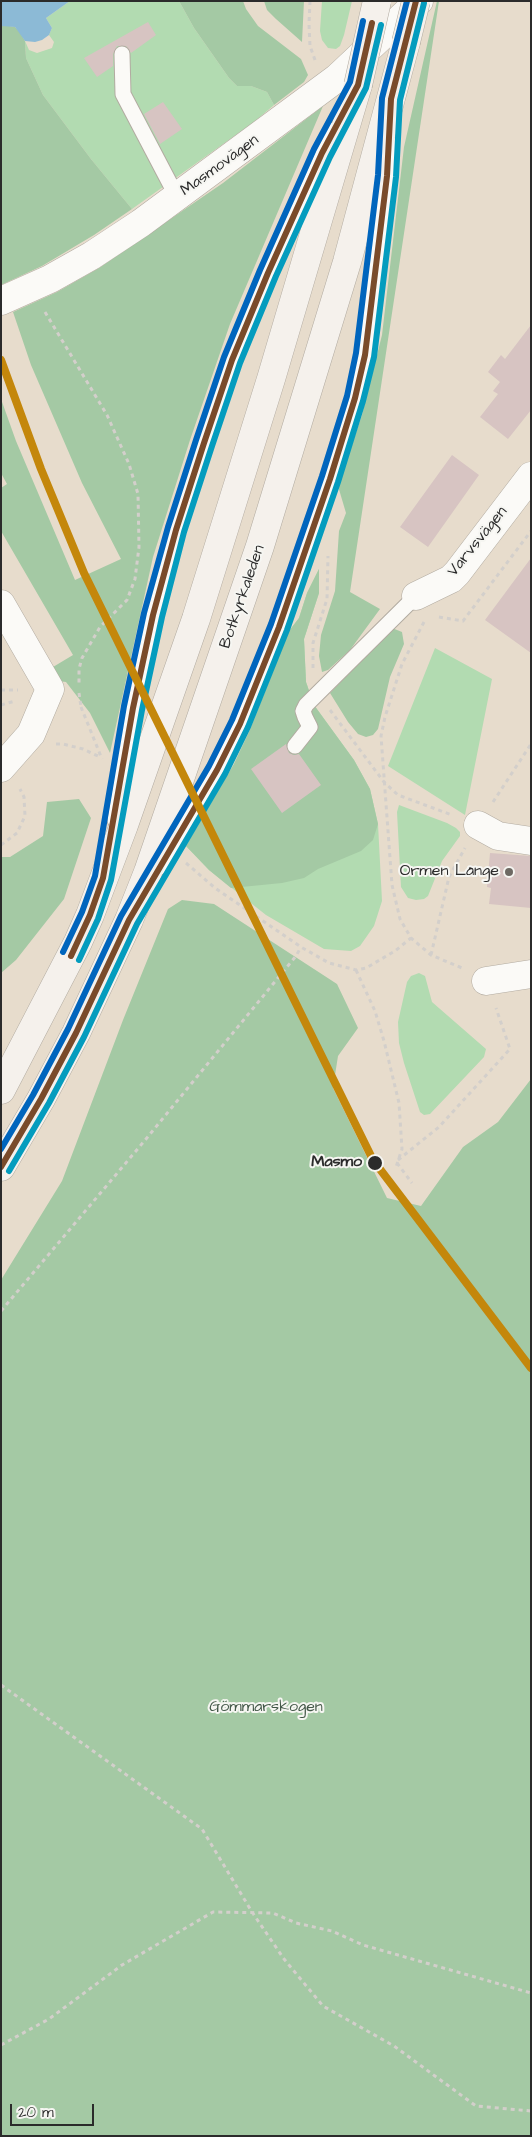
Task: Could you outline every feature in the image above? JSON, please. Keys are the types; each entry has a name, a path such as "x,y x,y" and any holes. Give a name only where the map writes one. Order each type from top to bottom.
{"main road":[{"path":"1,1090 78,942 103,878 199,610 272,379 358,84 377,1"},
{"name":"Botkyrkaleden","path":"1,1167 72,1041 129,920 167,819 260,546 347,262 417,1"}],"street":[{"name":"Masmovägen","path":"1,301 31,289 91,256 177,197 337,78 417,1"},
{"name":"Varvsvägen","path":"421,608 457,573 531,476"},
{"path":"1,604 50,689 31,734 2,768"},
{"path":"478,825 498,836 531,841"},
{"path":"486,981 531,974"}],"lane":[{"path":"122,54 123,94 177,197"},
{"path":"103,878 133,708 176,530 232,360 268,273 322,153 358,84"},
{"path":"129,920 216,770 240,724 279,627 330,479 365,355 387,176 392,99"},
{"path":"295,746 310,727 304,711 306,705 319,691 421,608"}],"path":[{"path":"310,1 310,46 315,60"},
{"path":"31,289 107,415 129,464 138,494 139,547 135,580 127,600 100,627 82,658 79,668 81,707 101,758"},
{"path":"328,553 327,599 313,643 312,666 319,691 336,720 384,782 398,795 478,825"},
{"path":"397,1163 439,1127 510,1048 486,981 432,955 411,938 400,919 392,885 381,736 385,717 421,608"},
{"path":"50,689 65,694 81,707"},
{"path":"63,744 83,749 105,762"},
{"path":"432,955 449,877 478,825 531,744"},
{"path":"1,845 17,833 25,816 24,797 13,775 2,768"},
{"path":"183,861 215,888 301,947 329,963 356,970 366,968 396,951 411,938"},
{"path":"1,1311 158,1125 296,956 301,947"},
{"path":"356,970 375,1011 399,1103 402,1149 397,1163"},
{"path":"397,1163 412,1183"},
{"path":"1,1685 202,1829 252,1912 284,1959 322,2006 394,2046 476,2106 531,2111"},
{"path":"1,2045 49,2019 122,1965 212,1912 273,1912 296,1923 332,1931 364,1945 531,1993"}],"green space":[{"path":"70,1 179,1 194,28 229,78 237,86 251,86 267,92 274,105 254,122 132,209 91,159 43,95 26,58 25,41 29,50 37,53 52,48 54,42 49,35 52,28 46,18"},
{"path":"179,1 243,1 246,9 258,26 301,59 308,75 304,82 274,105 267,92 251,86 237,86 229,78 194,28"},
{"path":"264,1 304,1 302,42 267,10"},
{"path":"322,1 352,1 344,35 340,46 336,49 328,48 322,40 320,31"},
{"path":"437,1 439,1 350,592 380,609 350,650 328,670 322,672 319,656 321,635 335,591 339,531 346,513 338,486 362,415 382,335 404,147"},
{"path":"1,26 15,27 20,32 25,41 26,58 43,95 91,159 132,209 94,235 42,266 1,285"},
{"path":"323,106 230,324 190,440 153,557 110,753 90,713 66,682 58,681 53,667 73,655 1,531 1,488 7,484 1,473 1,399 16,441 75,580 121,559 82,483 31,365 13,312 57,292 99,268 223,183"},
{"path":"319,569 319,593 304,639 306,682 314,705 354,760 370,789 378,824 382,901 374,926 360,946 351,951 324,949 266,915 209,870 186,846 234,764 250,730 289,631 299,618 307,593"},
{"path":"319,569 319,593 304,639 306,682 314,705 354,760 370,789 378,824 373,840 361,851 318,869 304,878 282,883 231,888 209,870 186,846 234,764 250,730 289,631 299,618 307,593"},
{"path":"392,628 402,632 404,644 390,677 378,729 373,735 366,737 358,734 348,722 330,693"},
{"path":"435,648 492,679 465,815 388,766"},
{"path":"79,799 91,818 64,899 16,960 1,973 1,857 10,857 43,836 47,802"},
{"path":"399,805 447,823 460,832 460,836 442,861 428,896 424,899 408,898 401,887 397,812"},
{"name":"Gömmarskogen","path":"182,900 214,904 337,984 358,1028 338,1056 333,1088 387,1198 421,1206 463,1147 498,1122 531,1079 531,2136 1,2136 1,1280 62,1181 123,1020 168,909"},
{"path":"419,973 425,976 432,1002 486,1049 484,1057 430,1114 424,1115 420,1112 404,1063 399,1043 398,1022 407,982 411,976"}],"water":[{"path":"1,1 70,1 46,18 52,28 49,35 35,42 25,41 15,27 1,26"}],"building":[{"path":"148,22 156,35 131,53 126,46 117,46 113,54 113,66 97,77 84,58"},
{"path":"163,102 182,129 160,144 144,114"},
{"path":"531,325 531,410 508,439 480,417 498,394 493,391 500,382 488,372 501,355 505,359"},
{"path":"452,455 479,475 428,547 400,527"},
{"path":"531,558 531,653 485,620"},
{"path":"286,744 289,753 299,754 321,785 282,813 251,769"},
{"name":"Ormen Långe","path":"490,853 531,856 531,908 489,904 491,888 487,887"}],"transit line":[{"path":"1,1149 33,1095 68,1029 121,916 209,766 232,720 271,624 322,476 347,396 356,353 378,175 382,98 407,1"},
{"path":"1,1167 41,1099 76,1033 129,920 217,770 240,724 279,627 330,479 355,398 365,355 387,176 391,99 416,1"},
{"path":"9,1171 49,1103 84,1037 137,924 225,774 248,727 287,630 338,482 363,401 374,357 396,177 400,100 424,3"},
{"path":"63,952 82,912 95,876 124,706 144,613 168,527 196,440 224,357 260,270 314,149 350,82 363,21"},
{"path":"71,956 90,915 103,878 133,708 153,615 176,530 204,443 232,360 268,273 322,153 358,85 372,23"},
{"path":"79,960 98,919 111,880 142,710 162,617 184,532 240,363 276,276 330,157 366,88 381,25"},
{"path":"1,360 41,469 84,573 373,1160 531,1368"}],"place":[{"name":"Ormen Långe","path":"509,872"},
{"name":"Masmo","path":"375,1163"}]}
